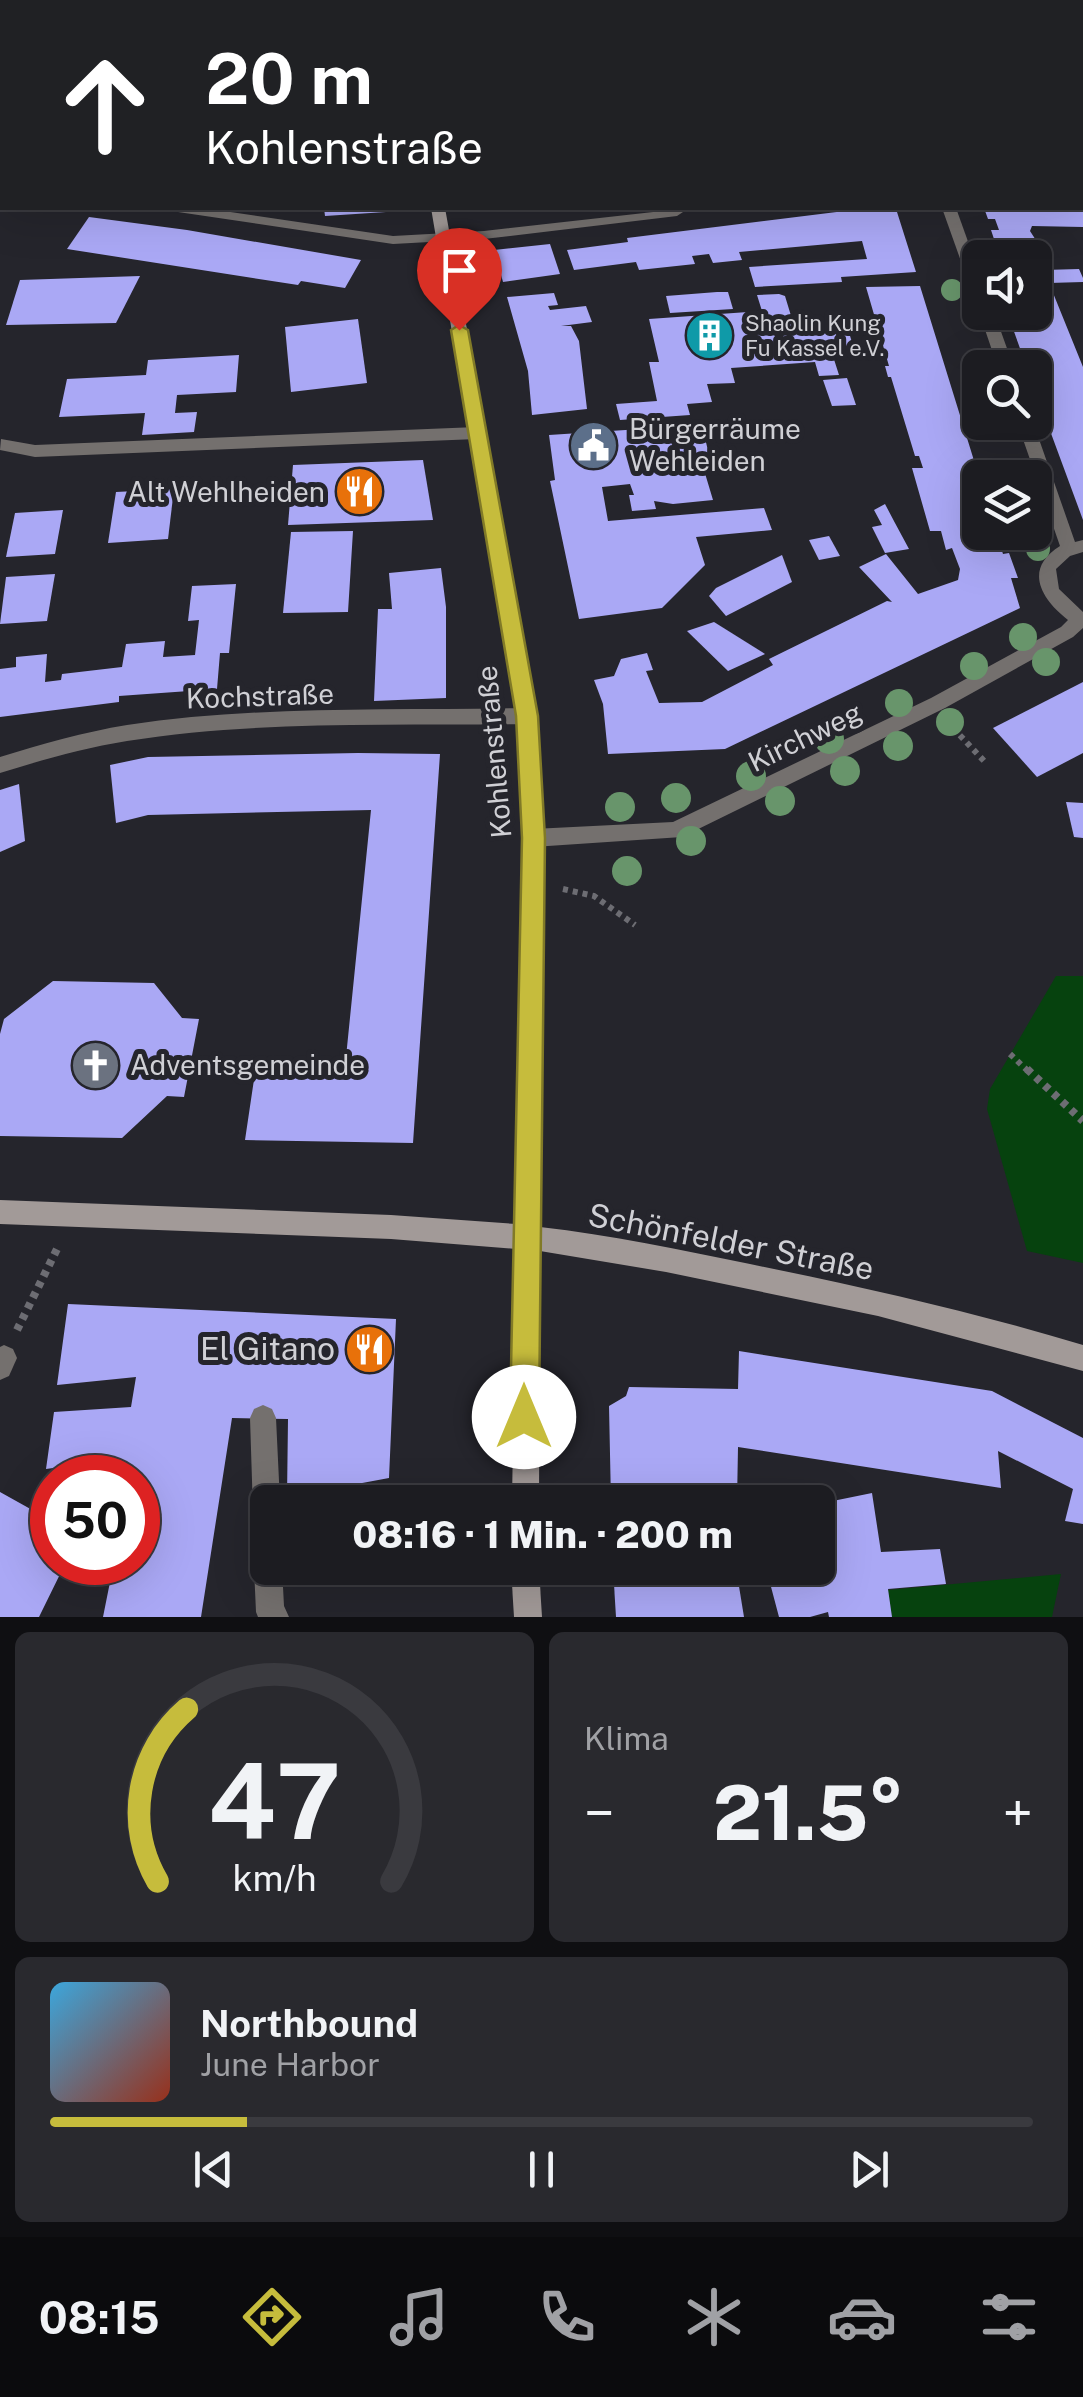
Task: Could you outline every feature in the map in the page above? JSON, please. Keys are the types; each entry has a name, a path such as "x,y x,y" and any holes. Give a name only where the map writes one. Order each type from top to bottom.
{"main road":[{"name":"Kohlenstraße","path":"438,210 527,716 533,838 525,1485"},
{"name":"Schönfelder Straße","path":"0,1212 368,1227 527,1238 670,1260 862,1298 988,1328 1083,1358"},
{"path":"526,1585 528,1617"}],"street":[{"path":"191,210 393,240 484,236 680,210"},
{"path":"950,210 962,245"},
{"path":"1,445 34,451 477,433"},
{"path":"1032,440 1076,547"},
{"name":"Kirchweg","path":"533,838 675,831 938,703 1082,620 1050,593 1046,578 1049,564 1076,547"},
{"name":"Kochstraße","path":"0,765 126,730 235,723 527,716"},
{"path":"263,1418 266,1485"},
{"path":"269,1585 270,1612 275,1617"}],"path":[{"path":"952,728 986,763"},
{"path":"594,896 635,924"},
{"path":"1010,1054 1083,1121"},
{"path":"2,1363 74,1216"}],"green space":[{"path":"1056,976 1083,976 1083,1263 1027,1251 987,1109 990,1089"},
{"path":"1061,1574 1052,1617 892,1617 888,1590"}],"building":[{"path":"324,210 386,212 325,216"},
{"path":"853,210 883,210 897,212 916,272 841,277 842,282 755,287 749,267 867,259 862,241 739,252 742,260 713,263 709,254 692,256 695,264 639,270 636,262 574,270 567,250 628,242 627,238"},
{"path":"985,210 1083,210 1083,227 1032,226 1030,231 1036,240 980,240 994,239 991,230 999,230 995,219 988,219"},
{"path":"89,217 361,260 345,288 301,281 298,285 67,249"},
{"path":"550,244 560,274 503,282 494,250"},
{"path":"1079,269 1083,282 1052,283 1052,270"},
{"path":"140,276 116,323 6,325 20,280"},
{"path":"920,286 962,422 962,440 968,440 974,460 962,460 962,550 1009,553 1018,578 1011,578 1020,608 725,749 608,754 603,704 594,680 614,676 621,659 647,653 653,670 646,671 659,703 702,702 773,665 769,659 887,601 892,602 859,567 886,554 918,594 958,580 960,569 952,548 946,550 941,531 930,531 912,468 923,468 919,456 915,456 888,377 885,366 889,366 866,287"},
{"path":"1052,290 1083,367 1083,520 1052,436 1052,350 1021,350 1013,330 1052,330"},
{"path":"728,292 733,309 670,313 666,296"},
{"path":"554,293 558,305 548,306 550,310 586,306 592,322 561,326 571,326 579,341 587,409 532,415 528,371 507,297"},
{"path":"757,295 785,296 795,329 847,326 854,349 831,350 839,375 819,376 815,362 731,368 735,383 707,384 712,402 687,404 690,415 620,420 616,404 657,401 649,362 659,362 649,319 762,311"},
{"path":"358,319 367,383 291,392 285,327"},
{"path":"239,355 236,392 177,395 175,413 197,412 194,432 142,435 145,413 59,417 67,379 146,375 148,360"},
{"path":"847,378 856,405 832,406 823,380"},
{"path":"702,425 712,468 704,470 713,500 673,504 654,501 656,509 632,511 629,495 634,495 630,484 602,487 608,521 764,508 772,530 696,537 705,565 662,608 579,619 550,481 555,480 549,435"},
{"name":"Alt Wehlheiden","path":"423,460 433,520 288,525 293,465"},
{"path":"174,489 168,539 108,543 116,492"},
{"path":"885,504 909,549 885,553 872,527 882,525 874,510"},
{"path":"63,510 55,554 6,557 15,513"},
{"path":"353,531 348,612 283,613 291,532"},
{"path":"829,536 840,556 819,560 809,540"},
{"path":"782,555 792,582 726,616 709,596 716,588"},
{"path":"441,568 446,607 446,698 374,701 378,609 392,609 389,573"},
{"path":"55,574 47,621 0,624 6,577"},
{"path":"236,584 229,653 220,653 217,689 119,696 119,702 0,717 0,669 16,667 16,657 47,654 45,682 61,680 62,674 122,667 126,644 165,641 163,657 195,655 199,620 188,621 192,586"},
{"path":"714,622 765,654 728,671 687,631"},
{"path":"1083,682 1083,753 1037,777 993,728"},
{"path":"440,754 413,1143 245,1140 256,1066 345,1067 371,810 148,815 116,823 110,765 148,757"},
{"path":"19,784 25,841 0,852 0,790"},
{"path":"1066,802 1083,803 1083,838 1074,837"},
{"name":"Adventsgemeinde","path":"53,981 154,983 182,1018 199,1019 184,1097 167,1096 122,1138 0,1136 0,1034 4,1019"},
{"path":"68,1304 396,1319 389,1478 351,1485 287,1485 288,1419 232,1418 201,1617 103,1617 109,1585 160,1585 160,1455 48,1455 54,1412 131,1407 136,1377 57,1385"},
{"path":"739,1351 992,1391 1083,1438 1083,1524 1065,1521 1073,1489 998,1451 1001,1488 738,1447 737,1485 611,1485 609,1406 626,1396 629,1387 738,1389"},
{"path":"0,1492 30,1509 30,1585 55,1585 39,1617 0,1617"},
{"path":"872,1493 881,1552 940,1549 946,1584 888,1589 892,1617 829,1617 828,1612 810,1617 779,1617 771,1585 835,1585 835,1501"},
{"path":"614,1585 739,1585 744,1617 616,1617"}],"place":[{"name":"Shaolin Kung Fu Kassel e.V.","path":"710,336"},
{"name":"Bürgerräume Wehleiden","path":"594,445"},
{"name":"Alt Wehlheiden","path":"360,492"},
{"name":"Adventsgemeinde","path":"95,1065"},
{"name":"El Gitano","path":"370,1349"}],"route":[{"path":"459,330 527,716 533,838 524,1417"}]}
